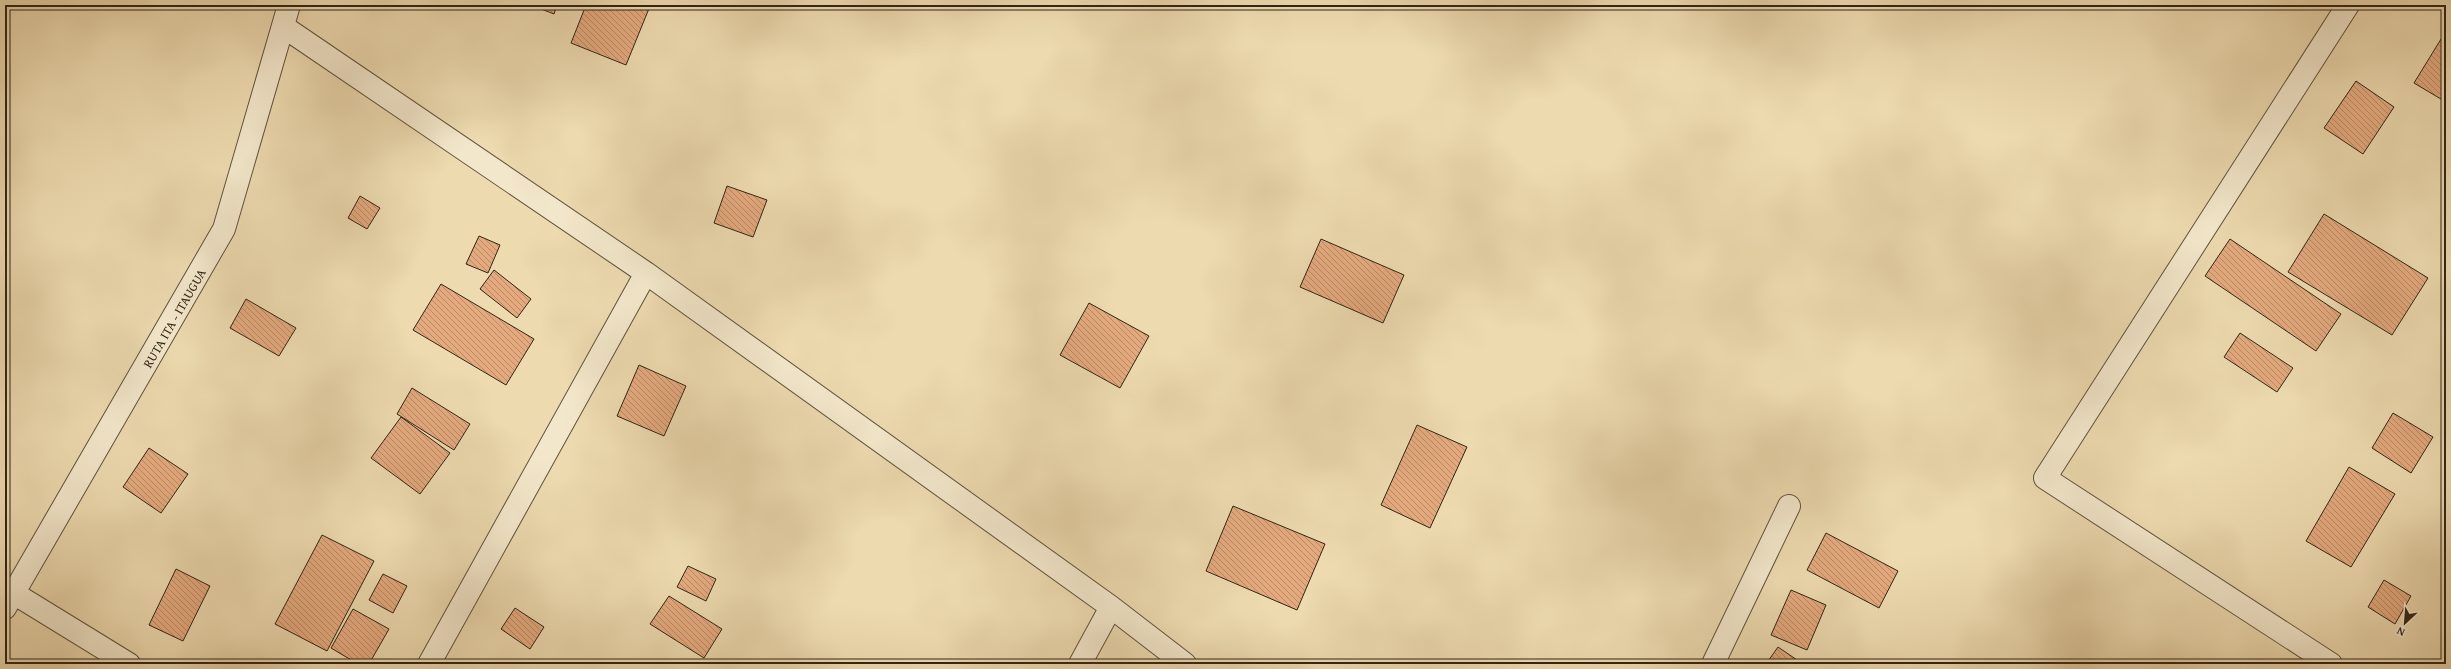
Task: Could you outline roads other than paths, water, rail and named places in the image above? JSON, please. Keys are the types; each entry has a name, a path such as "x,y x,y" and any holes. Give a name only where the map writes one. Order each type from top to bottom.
{"street":[{"name":"RUTA ITA - ITAUGUA","path":"10,601 224,230 284,27 289,5"},
{"path":"2331,664 2045,478 2348,5"},
{"path":"284,27 646,273 1111,607 1185,664"},
{"path":"429,664 646,273"},
{"path":"1713,664 1789,506"},
{"path":"10,601 129,664"},
{"path":"1080,664 1111,607"}]}
